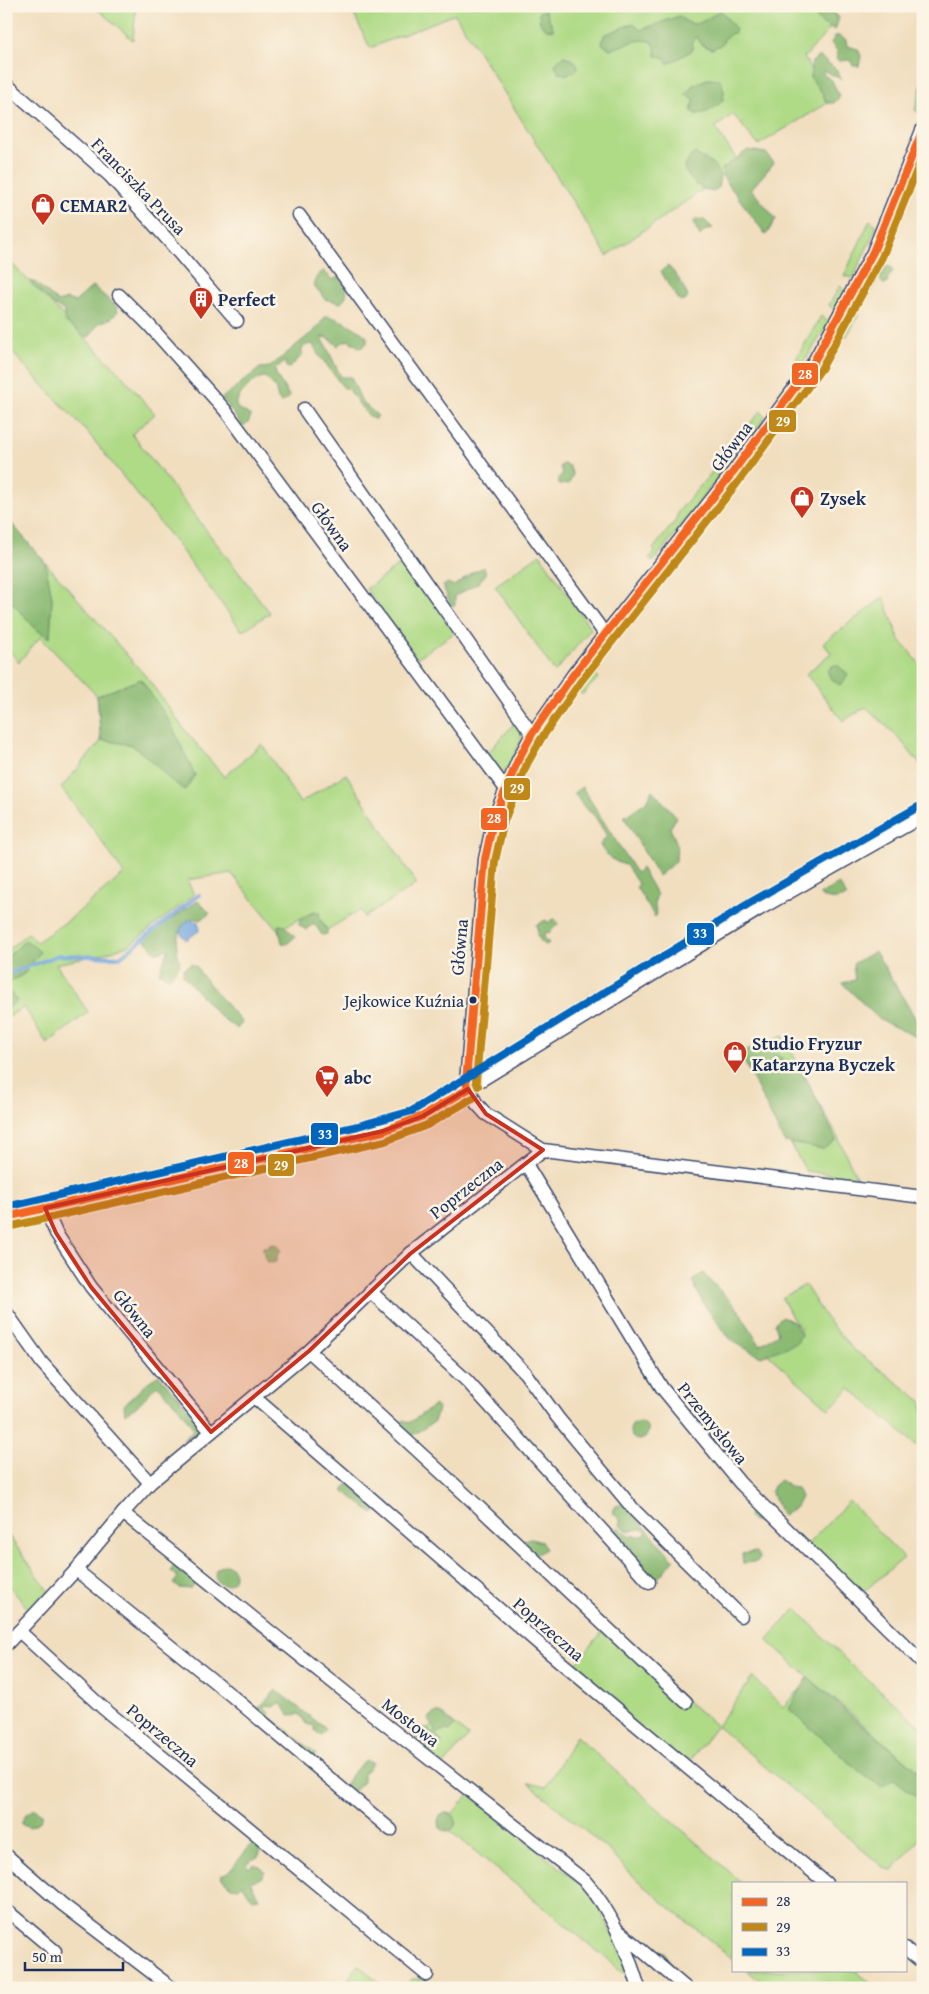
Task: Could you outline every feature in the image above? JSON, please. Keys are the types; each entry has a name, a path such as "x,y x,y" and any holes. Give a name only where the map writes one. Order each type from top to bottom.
{"street":[{"name":"Franciszka Prusa","path":"6,84 110,176 237,321"},
{"name":"Główna","path":"468,1089 466,1082 484,869 494,818 505,788 532,734 573,674 652,577 730,476 813,363 873,252 923,128"},
{"path":"299,215 605,634"},
{"name":"Główna","path":"119,295 149,325 225,410 505,788"},
{"path":"304,409 532,734"},
{"path":"6,1217 392,1128 423,1116 758,910 923,816"},
{"path":"468,1089 476,1103 486,1114 542,1150 923,1198"},
{"name":"Poprzeczna","path":"6,1645 76,1570 150,1483 309,1351 411,1254 542,1150"},
{"name":"Przemysłowa","path":"526,1164 662,1388 740,1483 907,1650 923,1663"},
{"name":"Główna","path":"45,1208 56,1233 91,1287 211,1432"},
{"path":"411,1254 525,1373 558,1418 635,1511 741,1616"},
{"path":"370,1291 467,1380 649,1582"},
{"path":"6,1312 42,1363 150,1483"},
{"path":"309,1351 686,1702"},
{"name":"Poprzeczna","path":"254,1397 545,1649 825,1882"},
{"name":"Mostowa","path":"123,1513 381,1721 586,1881 605,1906 618,1931 639,1988"},
{"path":"76,1570 232,1696 391,1830"},
{"name":"Poprzeczna","path":"20,1631 111,1714 427,1975"},
{"path":"6,1855 62,1904 172,1988"},
{"path":"6,1910 55,1951"},
{"path":"618,1931 686,1988"},
{"path":"906,1949 923,1963"}],"highlighted area":[{"path":"468,1089 486,1114 543,1150 410,1254 309,1351 211,1432 91,1287 56,1233 45,1208 383,1131 423,1116"}],"green space":[{"path":"94,6 136,6 133,40"},
{"path":"350,6 828,6 839,18 805,57 803,55 828,103 758,145 733,114 715,128 738,161 714,182 607,256 455,14 370,48"},
{"path":"823,7 839,18 835,30 823,24 816,16 815,13"},
{"path":"545,10 554,30 546,29 540,23 539,12"},
{"path":"721,11 736,29 735,33 732,33 724,39 722,44 712,49 702,45 697,37 691,42 693,50 668,64 663,57 656,56 655,46 651,41 634,41 610,49 602,44 604,35 634,23 640,30 679,16 685,21 696,24"},
{"path":"835,36 846,40 847,46 858,49 861,56 859,66 853,66 850,60 839,61 836,58 838,52 831,43"},
{"path":"564,56 576,62 578,68 576,70 567,74 559,73 555,65"},
{"path":"819,56 837,70 841,79 823,70 823,74 832,81 840,97 834,103 826,103 823,94 810,77 812,62"},
{"path":"707,79 720,79 724,91 723,100 711,110 695,114 691,110 695,99 685,95 693,85"},
{"path":"923,80 923,105 920,113 915,110"},
{"path":"748,150 766,153 774,163 751,189 776,219 766,235 723,177 722,169"},
{"path":"695,153 712,163 720,176 718,188 713,192 704,189 688,176 684,167"},
{"path":"698,219 704,220 713,228 706,230 700,236 693,222"},
{"path":"870,220 877,226 853,278 844,276"},
{"path":"6,258 117,370 155,414 132,434 270,613 242,631 176,543 88,433 6,346"},
{"path":"881,261 886,262 862,307 858,304"},
{"path":"668,266 684,288 688,297 685,301 680,301 661,271"},
{"path":"887,266 891,267 893,271 888,278 887,284 883,284 880,279"},
{"path":"324,271 332,280 339,277 347,288 346,296 341,303 324,299 315,288 316,278"},
{"path":"29,281 36,283 58,302 67,299 75,302 93,286 117,307 118,311 112,318 99,323 89,337 83,337 65,322 64,311 54,305"},
{"path":"840,286 845,291 834,310 829,305"},
{"path":"855,312 859,315 846,337 841,334"},
{"path":"326,316 348,324 367,337 367,343 361,348 348,340 338,346 328,338 322,337 341,377 351,377 362,402 378,416 375,419 371,418 348,388 344,388 312,344 304,346 301,352 303,354 290,368 286,367 286,362 275,368 276,375 290,397 281,403 275,387 265,377 256,380 246,388 239,398 236,407 251,416 248,423 243,427 222,398 260,368 270,367 316,329"},
{"path":"821,316 829,323 804,362 796,359"},
{"path":"761,411 765,417 752,435 747,427"},
{"path":"730,451 720,475 653,562 649,559 655,551 653,549 676,520 678,512"},
{"path":"564,464 569,466 573,474 569,484 559,485 558,479 562,474 560,466"},
{"path":"6,517 45,562 52,598 50,638 37,630 6,596"},
{"path":"540,554 591,629 555,672 495,586"},
{"path":"406,560 457,631 417,658 366,589"},
{"path":"45,562 148,679 184,729 224,777 262,744 300,803 346,774 417,884 365,917 360,910 327,930 315,911 278,930 231,873 187,880 194,895 129,945 102,954 56,964 88,1012 47,1044 24,1007 6,1018 6,951 28,933 37,942 70,919 124,874 96,833 61,788 101,741 97,696 40,637 19,662 6,647 6,596 50,638 52,598"},
{"path":"484,567 486,574 478,583 455,596 455,605 451,606 443,586 448,583 454,586 471,573"},
{"path":"649,596 652,598 622,635 618,632"},
{"path":"884,597 899,639 923,668 923,768 898,737 866,707 843,721 806,674 831,653 823,643"},
{"path":"837,665 848,674 844,682 839,685 828,673 832,666"},
{"path":"591,670 598,678 582,695 576,689"},
{"path":"141,679 171,724 195,775 185,790 168,778 154,763 132,745 101,740 97,696"},
{"path":"517,720 524,731 512,759 502,773 486,755"},
{"path":"582,787 636,873 641,868 657,895 654,903 657,914 655,917 636,887 639,885 626,865 611,858 600,845 607,836 594,815 585,808 574,793"},
{"path":"652,790 677,817 670,828 677,844 676,861 658,876 624,817 648,800"},
{"path":"839,884 847,896 833,899 819,895"},
{"path":"198,901 210,913 201,920 190,918 181,929 177,945 180,964 169,978 159,972 169,949 156,953 143,938"},
{"path":"315,911 319,912 320,920 327,930 327,934 322,935 314,923 306,930 298,924 302,918"},
{"path":"555,919 558,924 550,932 544,933 544,937 549,943 543,944 537,935 536,925 546,920 548,923"},
{"path":"278,925 285,926 295,937 287,944 282,943"},
{"path":"26,940 40,952 25,973 6,985 6,958"},
{"path":"875,951 923,1031 923,1040 880,1020 842,983 855,980 853,964"},
{"path":"191,964 197,967 242,1023 237,1029 218,1015 183,975 184,968"},
{"path":"6,988 17,1001 6,1009"},
{"path":"783,1036 838,1138 857,1178 806,1171 740,1053"},
{"path":"765,1045 806,1078 836,1140 823,1149 784,1142 740,1053"},
{"path":"270,1244 278,1245 281,1250 277,1256 277,1261 273,1263 266,1261 263,1251 263,1247 270,1247"},
{"path":"703,1273 738,1309 760,1345 778,1334 775,1323 782,1316 795,1323 801,1334 797,1343 761,1357 732,1341 705,1306 692,1281"},
{"path":"805,1285 828,1321 853,1349 923,1402 923,1451 850,1388 829,1409 765,1352 801,1329 793,1319 782,1298"},
{"path":"159,1375 202,1424 199,1433 183,1440 194,1429 179,1408 157,1385 136,1407 125,1414 124,1405 148,1382"},
{"path":"435,1405 438,1409 434,1422 408,1438 398,1428 399,1423 405,1420 409,1423"},
{"path":"639,1422 645,1425 648,1431 645,1437 639,1440 633,1437 630,1431 633,1425"},
{"path":"780,1480 790,1487 797,1488 801,1497 796,1507 782,1516 771,1491 773,1486"},
{"path":"348,1484 378,1511 373,1514 343,1490"},
{"path":"849,1501 904,1558 859,1595 808,1544"},
{"path":"624,1503 674,1560 653,1584 609,1532 619,1528 632,1535 646,1535 646,1531 641,1529 628,1531 620,1525 620,1519 612,1512 614,1507"},
{"path":"759,1506 781,1528 775,1534 768,1530 765,1523 753,1521 748,1517 753,1509"},
{"path":"6,1532 49,1591 29,1610 6,1582"},
{"path":"531,1539 542,1542 546,1549 535,1555 522,1540"},
{"path":"756,1552 760,1559 756,1562 743,1563 742,1554"},
{"path":"175,1562 198,1581 191,1589 180,1588 173,1584 178,1577 171,1572"},
{"path":"225,1565 232,1568 235,1575 232,1582 225,1585 218,1582 215,1575 218,1568"},
{"path":"796,1609 852,1666 923,1728 923,1775 767,1640"},
{"path":"603,1631 717,1726 686,1766 571,1670"},
{"path":"753,1677 783,1707 803,1686 790,1710 894,1779 923,1802 923,1835 892,1870 884,1868 717,1726"},
{"path":"808,1677 849,1714 923,1775 923,1802 894,1779 882,1787 865,1776 789,1709"},
{"path":"276,1690 326,1729 320,1736 315,1730 315,1726 306,1724 300,1714 289,1715 280,1703 273,1707 268,1705 264,1707 270,1715 268,1717 316,1754 311,1761 253,1714"},
{"path":"435,1713 441,1713 455,1725 450,1731 439,1732 436,1735 442,1742 434,1748 431,1754 416,1736 422,1728 427,1728 433,1735 436,1730 429,1722 430,1717"},
{"path":"441,1713 468,1736 444,1765 417,1744"},
{"path":"576,1736 741,1882 732,1882 732,1958 664,1903 630,1873 608,1850 528,1783 546,1787"},
{"path":"365,1760 372,1763 363,1773 363,1782 354,1791 346,1784 351,1775"},
{"path":"469,1794 593,1895 629,1968 624,1973 443,1825"},
{"path":"34,1809 43,1815 39,1822 29,1827 21,1823 26,1814"},
{"path":"443,1813 451,1813 456,1818 454,1829 443,1831 438,1826 438,1818"},
{"path":"253,1842 261,1846 258,1858 253,1859 247,1864 248,1868 255,1864 265,1871 261,1878 250,1882 259,1898 252,1899 242,1884 239,1888 231,1887 221,1878 222,1875 229,1872"},
{"path":"664,1952 675,1969 672,1973 659,1960 659,1954"},
{"path":"358,1965 387,1988 343,1988"},
{"path":"749,1972 857,1972 876,1988 768,1988"},
{"path":"411,1979 423,1979 438,1988 404,1988"}],"water":[{"path":"189,920 198,922 200,930 186,940 180,932 182,926"}],"waterway":[{"path":"6,975 59,955 120,957 199,895"}],"transit line":[{"name":"28","path":"468,1089 466,1082 485,859 494,818 518,760 532,734 573,675 730,476 813,363 873,252 923,129"},
{"name":"29","path":"478,1086 476,1081 495,861 504,821 527,764 541,739 581,681 738,482 821,369 882,257 923,155"},
{"name":"33","path":"6,1207 358,1126 412,1111 753,901 918,807"},
{"name":"28","path":"6,1217 383,1131 423,1116 468,1089"},
{"name":"29","path":"8,1227 385,1141 427,1125 473,1098"}],"place":[{"name":"CEMAR2","path":"43,226"},
{"name":"Perfect","path":"201,320"},
{"name":"Zysek","path":"802,519"},
{"name":"Jejkowice Kuźnia","path":"473,1000"},
{"name":"Studio Fryzur Katarzyna Byczek","path":"735,1074"},
{"name":"abc","path":"327,1098"}]}
